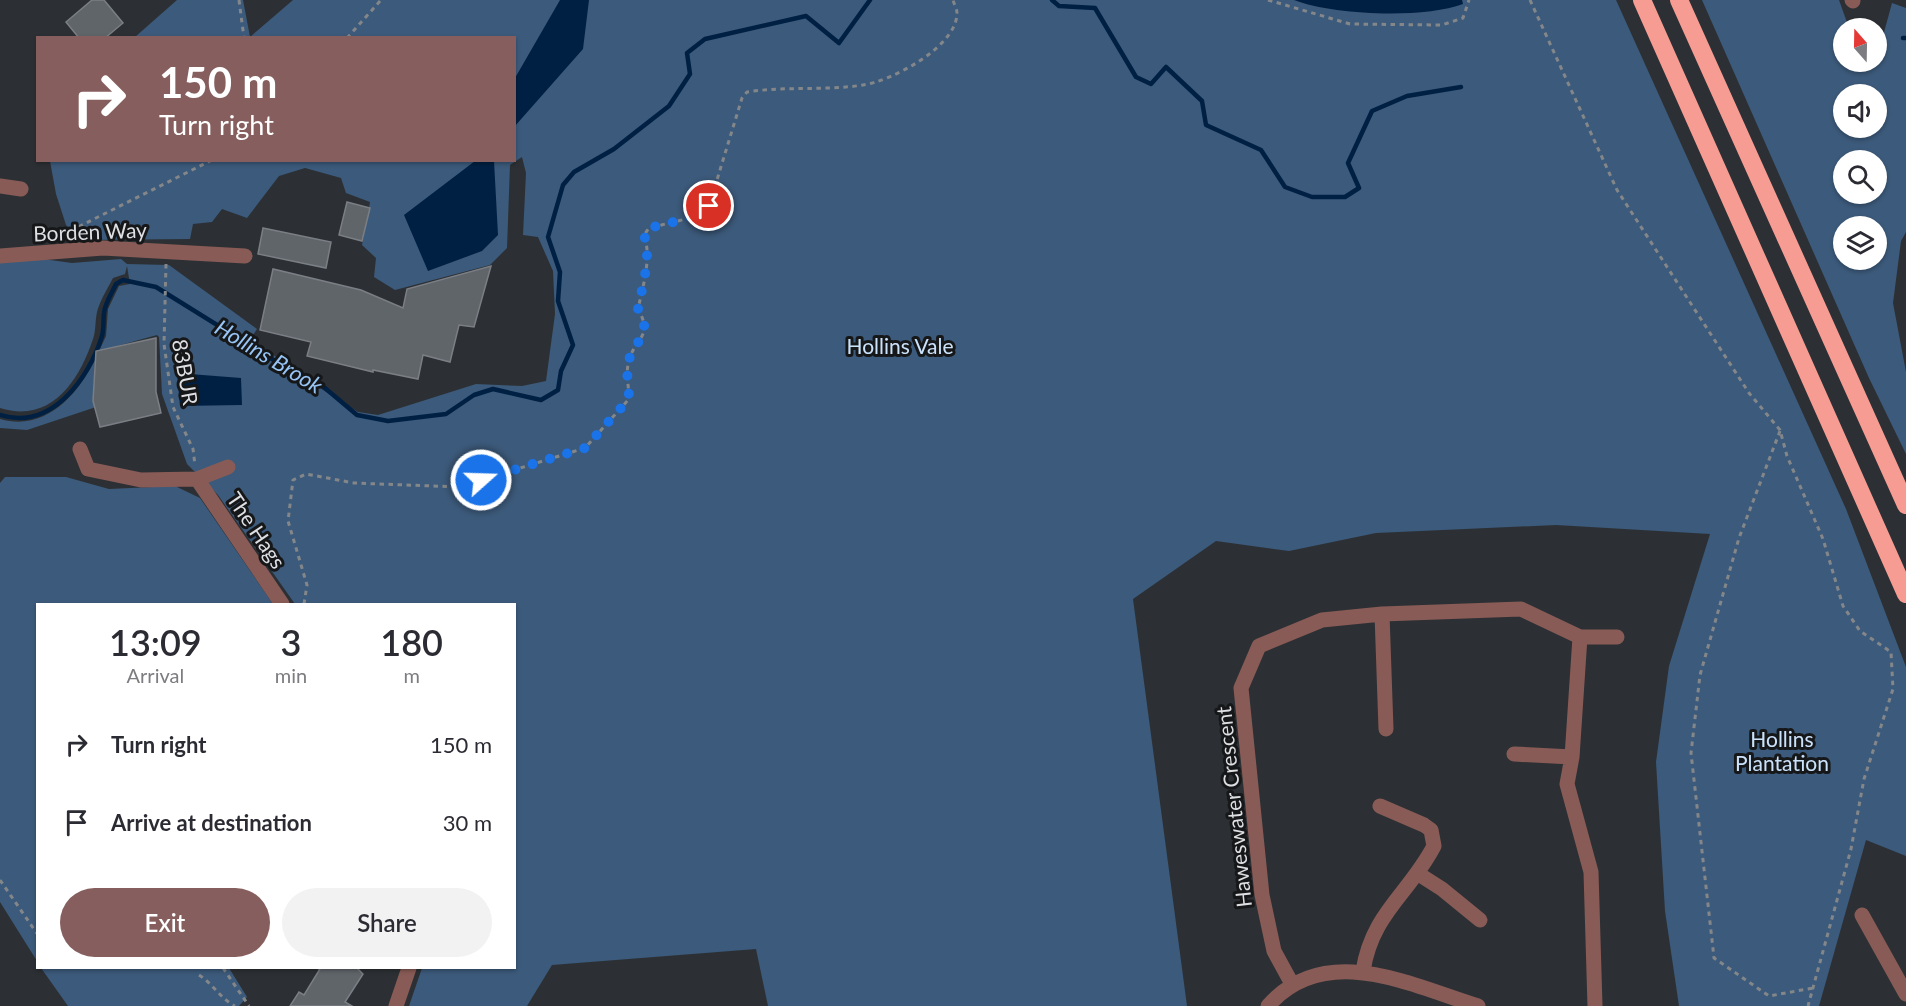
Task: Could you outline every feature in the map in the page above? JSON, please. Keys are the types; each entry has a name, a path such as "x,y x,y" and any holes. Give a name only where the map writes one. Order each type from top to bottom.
{"highway":[{"path":"1642,0 1906,594"},
{"path":"1679,0 1906,505"}],"street":[{"path":"0,186 21,189"},
{"name":"Borden Way","path":"0,256 103,248 245,256"},
{"path":"80,449 88,469 141,480 197,479 228,467"},
{"name":"The Hags","path":"197,479 281,603"},
{"name":"Haweswater Crescent","path":"1292,984 1274,951 1262,895 1241,688 1259,646 1322,620 1382,614 1521,609 1580,637"},
{"path":"1382,614 1386,729"},
{"path":"1595,1006 1590,872 1567,784 1572,758 1580,637 1617,637"},
{"path":"1514,754 1572,758"},
{"path":"1363,971 1366,950 1387,909 1417,873 1434,846 1431,830 1380,806"},
{"path":"1417,873 1442,889 1480,920"},
{"path":"1862,915 1906,994"},
{"path":"396,1006 408,969"},
{"path":"1268,1006 1292,984 1316,973 1363,971 1478,1006"}],"path":[{"path":"239,0 244,36"},
{"path":"349,36 381,0"},
{"path":"304,603 307,585 288,521 293,480 306,474 354,483 459,487 585,448 629,399 628,365 634,348 646,332 645,321 638,309 645,275 647,242 644,235 649,228 686,219 709,206 742,98 747,92 767,89 864,85 887,78 938,49 950,34 957,14 953,0"},
{"path":"1268,0 1350,24 1442,25 1463,18 1470,0"},
{"path":"1530,0 1617,190 1749,393 1780,430 1787,456 1823,539 1843,606 1860,631 1891,652 1893,689 1864,779 1851,849 1808,1006"},
{"path":"67,251 80,226 208,162"},
{"name":"83BUR","path":"166,263 164,344 173,407 193,449 197,479"},
{"path":"1780,430 1739,538 1700,675 1692,753 1714,958 1769,996 1813,988"},
{"path":"0,880 36,931"},
{"path":"224,969 249,1006"},
{"path":"199,975 210,982 226,1002 235,1006"}],"green space":[{"name":"Hollins Vale","path":"177,0 243,0 250,36 136,36"},
{"name":"Hollins Vale","path":"293,0 1616,0 1846,509 1906,667 1906,856 1866,840 1819,1006 1679,1006 1665,911 1656,762 1669,666 1710,534 1556,525 1376,533 1289,551 1216,541 1133,599 1187,1006 768,1006 756,949 552,965 527,1006 409,1006 422,969 516,969 516,603 294,603 218,495 187,464 162,394 159,337 157,335 99,351 106,336 108,309 119,286 130,284 127,266 125,274 113,278 104,294 97,312 94,336 80,370 71,384 48,404 34,410 18,411 0,408 0,263 43,259 72,263 121,259 127,264 169,265 257,329 251,338 304,378 358,412 378,415 476,384 522,386 546,381 555,314 553,271 538,237 523,235 526,173 522,157 516,161 516,36 251,36"},
{"path":"1702,0 1839,0 1845,18 1833,18 1833,72 1887,72 1887,21 1892,3 1906,8 1906,232 1901,241 1893,303 1906,372 1906,454 1869,378"},
{"name":"Hollins Vale","path":"50,162 514,162 510,165 507,248 490,265 395,290 374,277 376,258 362,245 370,202 346,193 341,178 305,168 279,176 247,218 222,209 212,222 193,224 190,239 83,240 66,225 56,194"},
{"path":"95,359 93,401 96,407 27,430 0,428 0,419 16,422 31,420 58,407 79,385"},
{"path":"5,477 66,477 109,489 175,486 200,498 272,603 36,603 36,959 0,902 0,483"},
{"path":"42,969 230,969 247,997 239,1006 68,1006"}],"shaded area":[{"path":"560,0 589,0 583,49 516,125 516,76"},
{"path":"1294,0 1462,0 1463,4 1425,12 1378,13 1331,9"},
{"path":"474,162 494,162 498,235 482,251 428,271 404,215"},
{"path":"177,373 241,378 242,405 180,406"}],"building":[{"path":"92,0 104,0 123,23 107,36 77,36 66,22"},
{"path":"347,202 370,208 362,241 339,235"},
{"path":"263,228 331,242 326,268 258,254"},
{"path":"491,266 474,327 459,325 450,362 423,355 418,379 373,370 373,372 307,356 311,342 260,330 273,269 361,290 403,308 407,289"},
{"path":"156,338 156,392 161,413 100,427 93,401 96,351"},
{"path":"320,969 358,969 363,974 345,1002 352,1006 290,1006 299,992 304,995"}],"waterway":[{"name":"Hollins Brook","path":"0,415 18,418 36,415 65,398 88,369 103,333 106,306 116,284 123,280 156,287 288,369 319,383 357,415 388,421 446,414 474,395 493,389 541,400 558,390 561,371 573,345 558,301 560,272 548,237 563,185 574,172 614,149 669,106 690,74 687,53 705,39 806,16 839,43 870,0"},
{"name":"Hollins Brook","path":"1052,0 1059,6 1095,8 1136,77 1151,84 1166,67 1202,101 1206,125 1261,150 1285,187 1312,197 1345,197 1359,188 1348,163 1372,111 1407,96 1461,87"}],"route":[{"path":"481,480 552,457 563,457 585,448 605,428 629,399 628,365 634,348 646,332 645,321 638,309 645,275 647,242 644,235 649,228 686,219 709,206"}],"park label":[{"name":"Hollins Plantation","path":"1782,750"}]}
